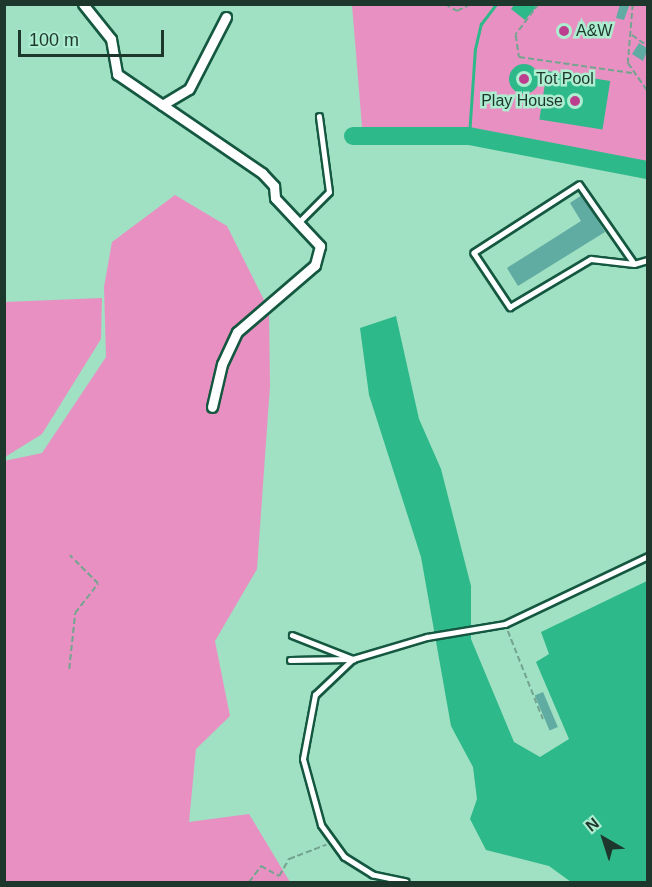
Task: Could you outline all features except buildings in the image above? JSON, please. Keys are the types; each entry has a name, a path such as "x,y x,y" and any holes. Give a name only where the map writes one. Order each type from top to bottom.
{"street":[{"path":"82,4 111,39 117,74 262,173 274,186 275,198 320,246 318,261 237,332 222,363 212,407"},
{"path":"162,105 194,82 226,17"}],"lane":[{"path":"299,222 329,192 319,117"},
{"path":"634,264 579,185 474,253 510,307 591,259 634,264 648,260"},
{"path":"290,660 353,659 427,637 505,624 648,556"},
{"path":"292,635 353,659"},
{"path":"353,659 315,695 305,725 303,759 330,843 373,875 406,882"}],"path":[{"path":"444,4 457,11 471,4"},
{"path":"539,4 516,35 519,57 632,73"},
{"path":"633,4 632,73 648,92"},
{"path":"632,35 648,46"},
{"path":"69,669 75,613 98,584 70,556"},
{"path":"505,624 543,718"},
{"path":"249,882 261,866 279,876 289,859 330,843"}],"shaded area":[{"path":"515,4 538,5 525,20 511,9"},
{"path":"352,5 647,5 647,164 478,130 362,127"},
{"name":"Tot Pool","path":"524,64 535,68 539,79 535,90 524,94 513,90 509,79 513,68"},
{"name":"Play House","path":"547,71 610,81 603,129 539,119"},
{"path":"175,195 227,226 269,310 270,386 257,569 215,641 230,716 196,749 189,822 249,814 290,882 5,882 4,461 42,453 106,357 104,287 112,242"},
{"path":"102,298 101,339 42,434 5,457 5,302"},
{"path":"396,316 419,419 441,469 471,586 471,639 514,742 540,757 569,739 536,662 549,654 541,632 647,581 647,882 571,882 549,866 486,850 470,819 477,799 473,767 451,726 421,557 369,395 360,328"}],"waterway":[{"path":"469,136 475,49 481,24 496,4"},
{"path":"353,136 469,136 648,170"}],"place":[{"name":"A&W","path":"564,31"},
{"name":"Tot Pool","path":"524,79"},
{"name":"Play House","path":"575,101"}]}
